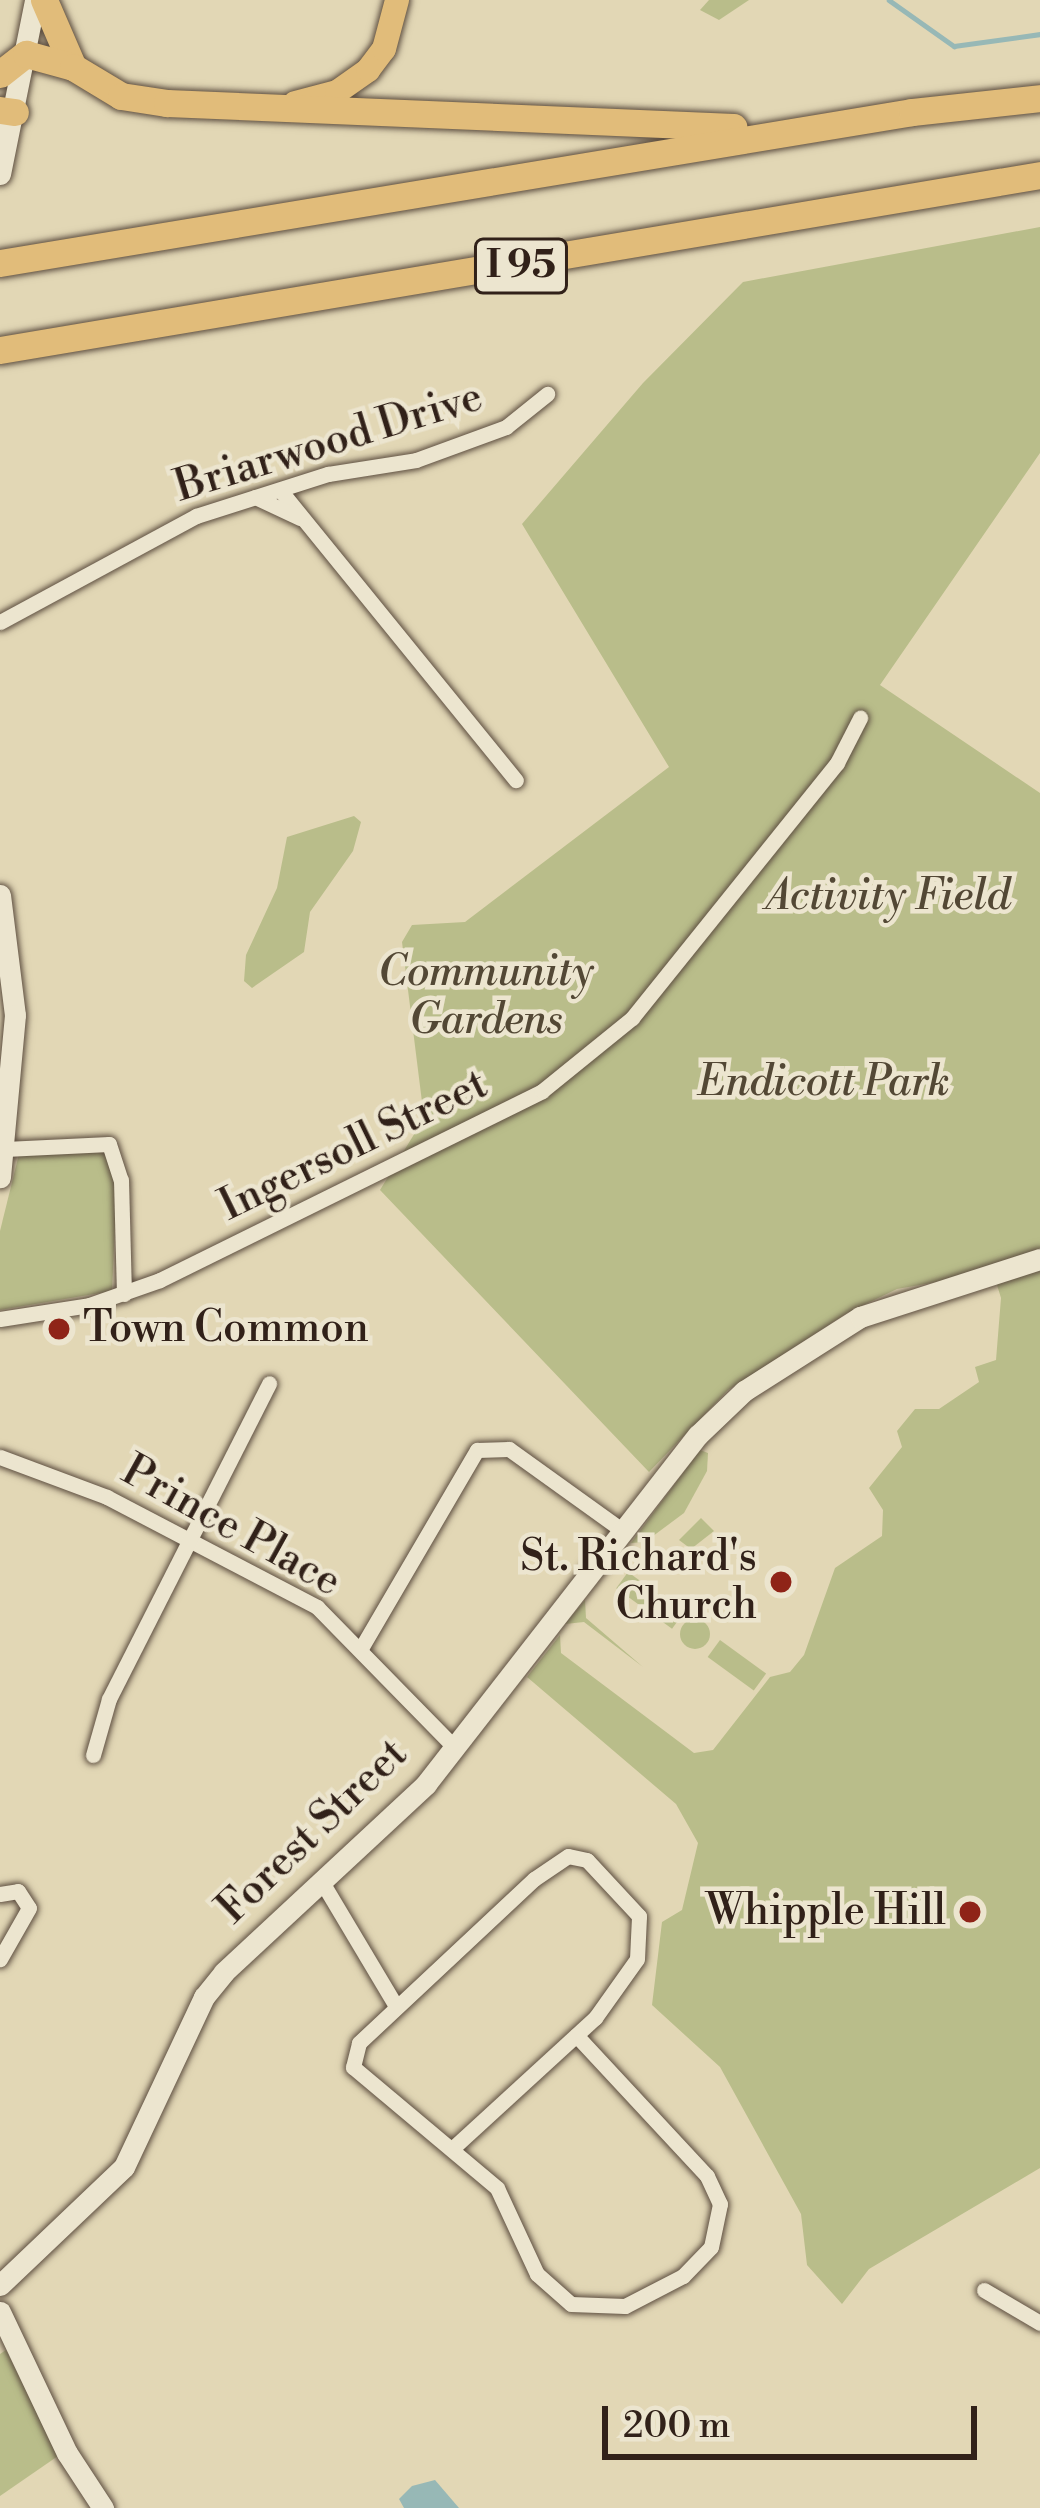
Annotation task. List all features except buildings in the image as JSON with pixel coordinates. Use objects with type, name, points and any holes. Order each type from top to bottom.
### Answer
[{"type":"highway","points":[[39,0],[73,67]]},
{"type":"highway","points":[[0,74],[26,54],[73,67],[139,100],[633,128],[843,123]]},
{"type":"highway","name":"I 95","points":[[0,263],[843,123],[1040,98]]},
{"type":"highway","name":"I 95","points":[[0,350],[1040,176]]},
{"type":"main road","points":[[274,107],[337,92],[368,70],[385,50],[397,0]]},
{"type":"street","points":[[0,174],[7,111],[39,0]]},
{"type":"street","name":"Briarwood Drive","points":[[0,622],[196,516],[280,490],[416,460],[506,427],[548,394]]},
{"type":"street","points":[[280,490],[516,780]]},
{"type":"street","points":[[255,497],[300,518]]},
{"type":"street","name":"Ingersoll Street","points":[[0,1319],[124,1294],[518,1106],[632,1018],[837,763],[860,718]]},
{"type":"street","points":[[0,895],[15,1015],[0,1177]]},
{"type":"street","points":[[5,1149],[109,1144],[121,1180],[124,1294]]},
{"type":"street","name":"Forest Street","points":[[0,2285],[124,2167],[205,1997],[247,1947],[394,1819],[619,1528],[740,1395],[819,1340],[899,1299],[1040,1259]]},
{"type":"street","points":[[93,1755],[109,1699],[268,1383]]},
{"type":"street","points":[[360,1650],[477,1450],[509,1449],[619,1528]]},
{"type":"street","name":"Prince Place","points":[[0,1457],[107,1497],[317,1607],[454,1747]]},
{"type":"street","points":[[454,2148],[576,2035],[622,1985],[642,1930],[632,1906],[577,1856],[534,1879],[359,2043],[352,2062],[368,2085],[454,2148],[497,2188],[537,2274],[571,2304],[625,2306],[692,2267],[717,2228],[720,2204],[706,2176],[576,2035]]},
{"type":"street","points":[[322,1882],[396,2006]]},
{"type":"street","points":[[0,1894],[18,1891],[29,1908],[4,1932],[0,1959]]},
{"type":"street","points":[[0,2262],[24,2258]]},
{"type":"street","points":[[984,2290],[1040,2323]]},
{"type":"street","points":[[0,2312],[67,2453],[103,2508]]},
{"type":"green space","points":[[709,0],[749,0],[719,20],[700,10]]},
{"type":"green space","name":"Endicott Park","points":[[1040,227],[1040,453],[880,685],[1040,793],[1040,2168],[869,2269],[842,2304],[807,2265],[801,2214],[720,2067],[652,2005],[662,1922],[682,1910],[698,1843],[676,1804],[527,1677],[560,1635],[561,1653],[694,1753],[713,1750],[770,1677],[790,1672],[804,1655],[835,1568],[882,1536],[883,1510],[869,1488],[902,1447],[897,1431],[915,1409],[939,1409],[979,1382],[975,1367],[996,1360],[1001,1298],[993,1272],[897,1289],[847,1313],[728,1390],[649,1472],[380,1190],[424,1118],[402,942],[412,925],[465,922],[669,767],[522,524],[643,383],[743,282]]},
{"type":"green space","points":[[354,816],[361,822],[353,851],[310,912],[304,952],[252,988],[244,981],[246,955],[277,888],[287,837]]},
{"type":"green space","points":[[87,1145],[107,1152],[117,1181],[112,1291],[0,1310],[0,1231],[19,1154]]},
{"type":"green space","points":[[700,1450],[708,1453],[707,1471],[684,1513],[645,1542],[631,1543]]},
{"type":"green space","points":[[701,1518],[714,1531],[691,1549],[679,1540]]},
{"type":"green space","points":[[628,1572],[684,1613],[672,1629],[616,1588]]},
{"type":"green space","points":[[585,1600],[586,1618],[643,1667],[584,1622],[565,1624]]},
{"type":"green space","points":[[695,1619],[710,1634],[695,1649],[680,1634]]},
{"type":"green space","points":[[720,1640],[766,1674],[754,1690],[708,1657]]},
{"type":"green space","points":[[6,2350],[58,2456],[0,2496],[0,2354]]},
{"type":"water","points":[[435,2480],[459,2508],[404,2508],[399,2499],[412,2486]]},
{"type":"waterway","points":[[889,0],[954,46],[1040,34]]},
{"type":"place","name":"Town Common","points":[[59,1329]]},
{"type":"place","name":"St. Richard's Church","points":[[781,1582]]},
{"type":"place","name":"Whipple Hill","points":[[970,1912]]},
{"type":"park label","name":"Activity Field","points":[[888,897]]},
{"type":"park label","name":"Community Gardens","points":[[486,997]]}]
